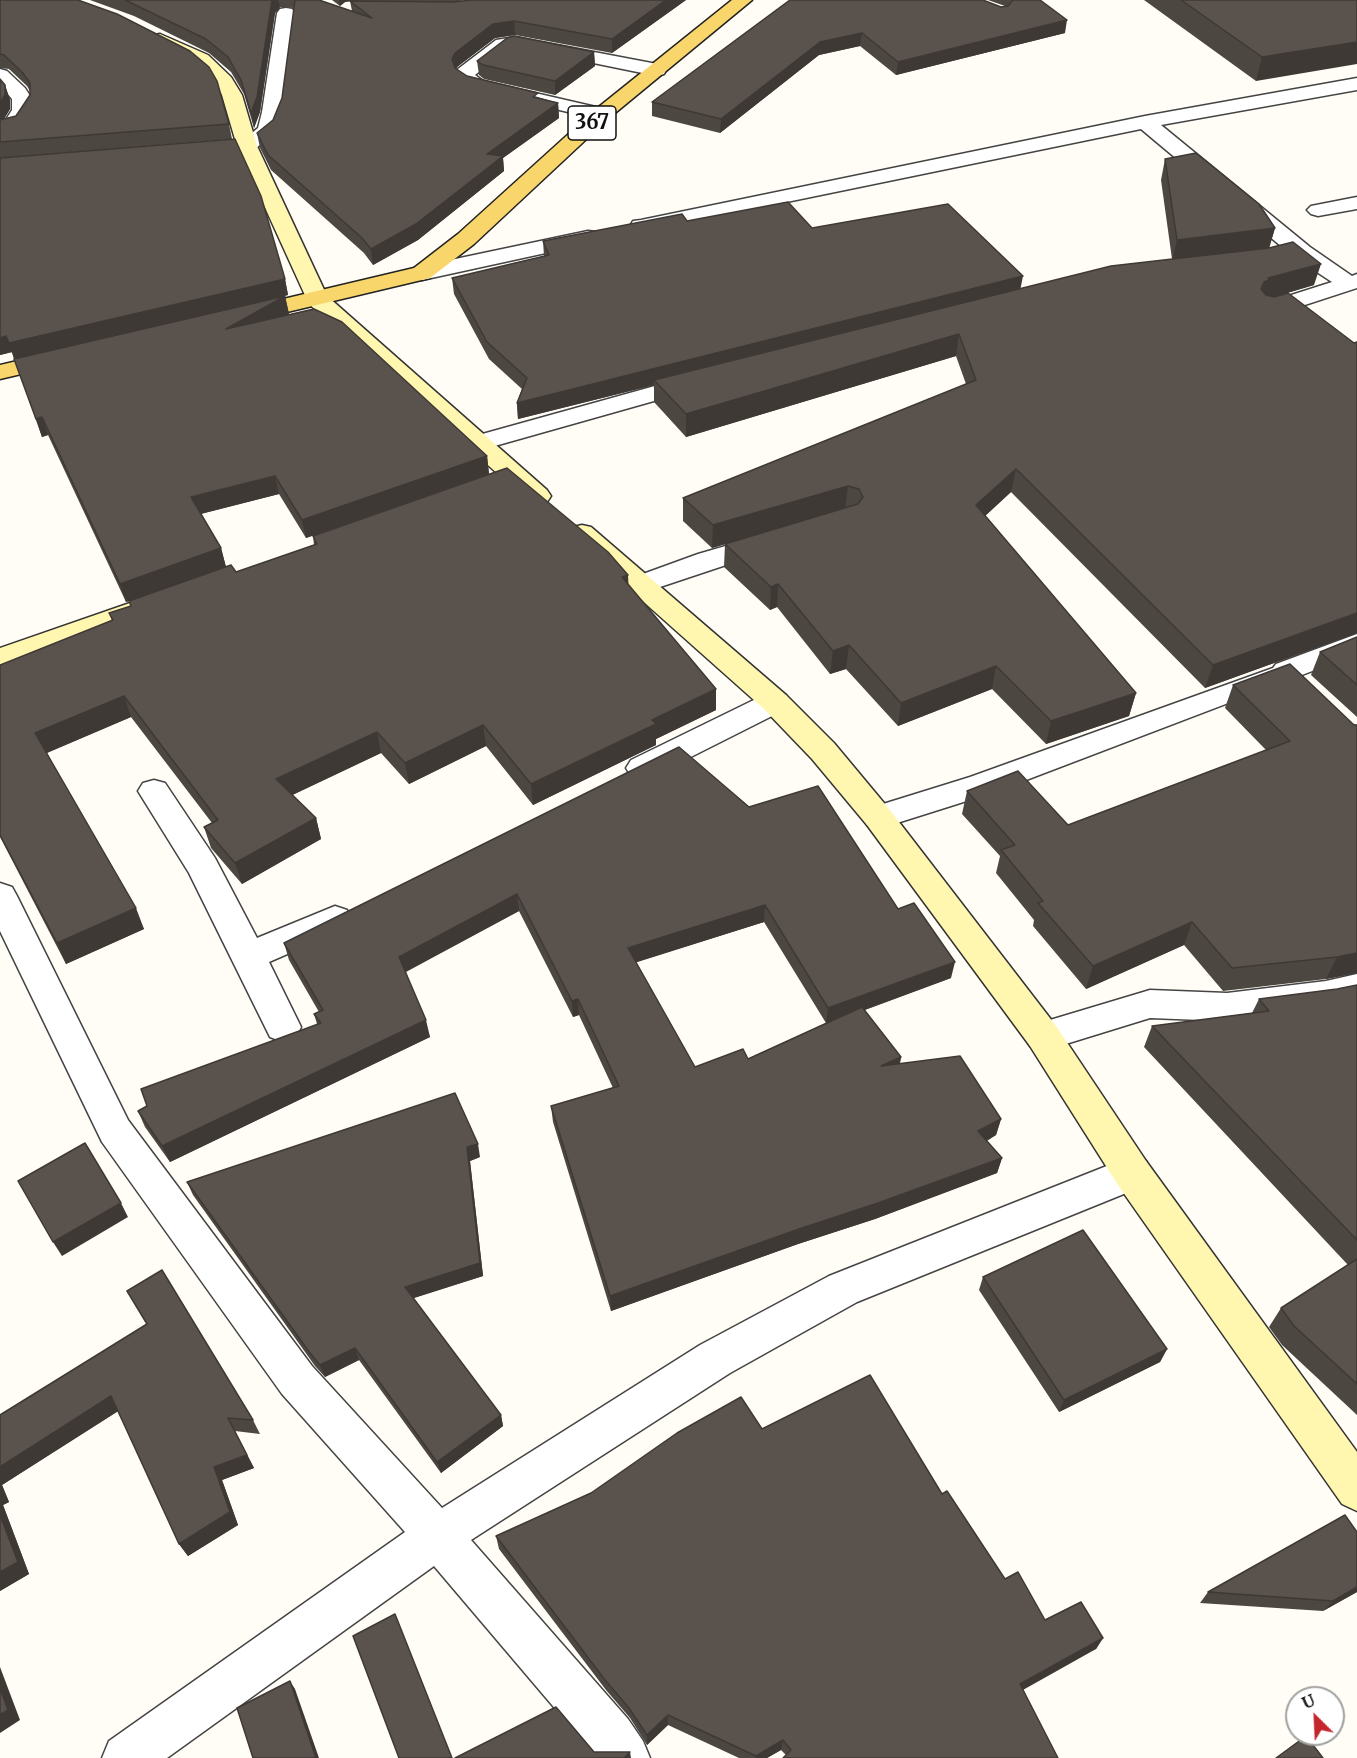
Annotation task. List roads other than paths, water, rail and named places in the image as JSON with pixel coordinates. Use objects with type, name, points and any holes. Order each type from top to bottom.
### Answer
[{"type":"main road","name":"367","points":[[326,297],[413,276],[466,239],[602,114],[743,0]]},
{"type":"main road","points":[[148,33],[201,60],[222,77],[232,95],[247,146],[326,297],[477,443],[502,480],[642,584],[775,702],[823,751],[878,817],[1055,1032],[1132,1173],[1357,1489]]},
{"type":"main road","points":[[221,320],[326,297]]},
{"type":"main road","points":[[0,372],[82,353]]},
{"type":"main road","points":[[0,659],[182,594]]},
{"type":"street","points":[[199,150],[247,146],[267,130],[272,112],[286,13]]},
{"type":"street","points":[[602,114],[477,85],[466,78],[465,73],[469,67],[502,45],[515,42],[657,70]]},
{"type":"street","points":[[0,75],[22,99],[20,116],[6,127],[9,147]]},
{"type":"street","points":[[413,276],[612,232],[1145,122],[1357,84]]},
{"type":"street","points":[[1145,122],[1302,252],[1353,282]]},
{"type":"street","points":[[1318,210],[1357,203]]},
{"type":"street","points":[[1272,258],[1302,252]]},
{"type":"street","points":[[1268,310],[1353,282]]},
{"type":"street","points":[[477,443],[715,377]]},
{"type":"street","points":[[642,584],[708,560],[793,535]]},
{"type":"street","points":[[878,817],[981,785],[1357,643]]},
{"type":"street","points":[[1286,671],[1310,693]]},
{"type":"street","points":[[616,781],[775,702]]},
{"type":"street","points":[[154,791],[203,867],[284,1026]]},
{"type":"street","points":[[0,896],[115,1131],[297,1380],[438,1536],[611,1736],[626,1758]]},
{"type":"street","points":[[249,956],[308,932],[361,906]]},
{"type":"street","points":[[1055,1032],[1150,1004],[1227,1007],[1326,995],[1357,988]]},
{"type":"street","points":[[126,1758],[438,1536],[716,1359],[843,1289],[1132,1173]]}]
